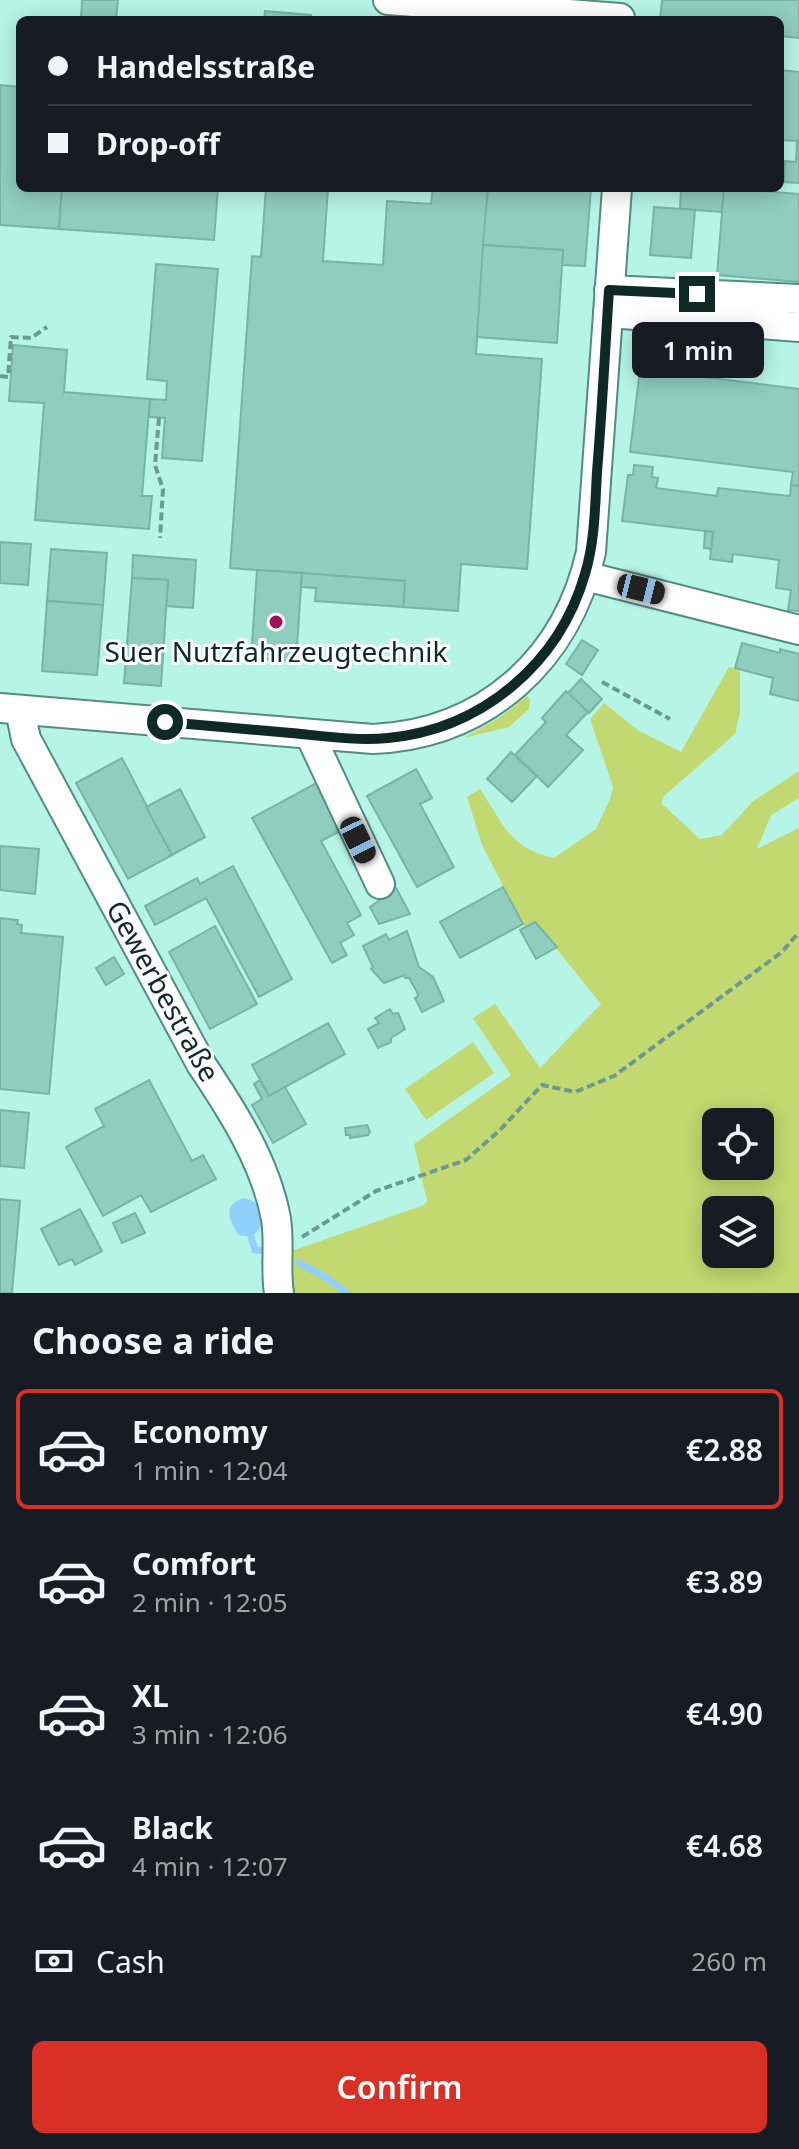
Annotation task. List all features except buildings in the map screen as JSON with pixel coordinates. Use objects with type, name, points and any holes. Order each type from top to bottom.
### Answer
[{"type":"street","points":[[388,0],[619,13]]},
{"type":"street","points":[[10,709],[361,738],[400,736],[441,727],[478,710],[511,688],[548,650],[572,610],[585,576],[592,542],[617,192]]},
{"type":"street","points":[[608,302],[799,299]]},
{"type":"street","points":[[608,302],[799,327]]},
{"type":"street","points":[[585,576],[799,630]]},
{"type":"street","name":"Gewerbestraße","points":[[10,709],[201,1064],[228,1104],[248,1143],[272,1201],[279,1250],[278,1286]]},
{"type":"street","points":[[310,735],[380,884]]},
{"type":"path","points":[[0,376],[9,377],[11,337],[31,338],[47,327]]},
{"type":"path","points":[[159,418],[155,465],[163,489],[160,538]]},
{"type":"path","points":[[602,682],[670,719]]},
{"type":"path","points":[[279,1250],[376,1191],[466,1160],[500,1130],[542,1085],[575,1092],[614,1076],[782,952],[799,932]]},
{"type":"green space","points":[[729,667],[740,671],[740,712],[735,734],[663,797],[662,804],[700,839],[722,835],[753,801],[799,771],[799,798],[771,815],[757,849],[799,828],[799,1293],[288,1293],[286,1253],[424,1205],[427,1201],[414,1144],[511,1075],[473,1018],[495,1004],[540,1068],[601,1004],[535,922],[526,927],[523,924],[482,845],[467,797],[480,789],[517,841],[539,854],[554,858],[596,829],[610,799],[613,787],[590,719],[604,703],[639,731],[681,752]]},
{"type":"green space","points":[[527,696],[530,699],[529,709],[509,727],[464,738],[502,716]]},
{"type":"green space","points":[[473,1042],[494,1073],[426,1120],[405,1089]]},
{"type":"water","points":[[243,1198],[256,1204],[262,1214],[260,1226],[251,1237],[239,1235],[230,1219],[232,1205]]},
{"type":"waterway","points":[[251,1237],[255,1250],[268,1251]]},
{"type":"waterway","points":[[299,1263],[346,1293]]},
{"type":"place","name":"Suer Nutzfahrzeugtechnik","points":[[276,622]]},
{"type":"route","points":[[165,722],[337,737],[386,738],[416,734],[456,721],[511,688],[548,650],[572,610],[588,564],[594,523],[609,290],[697,294]]}]
